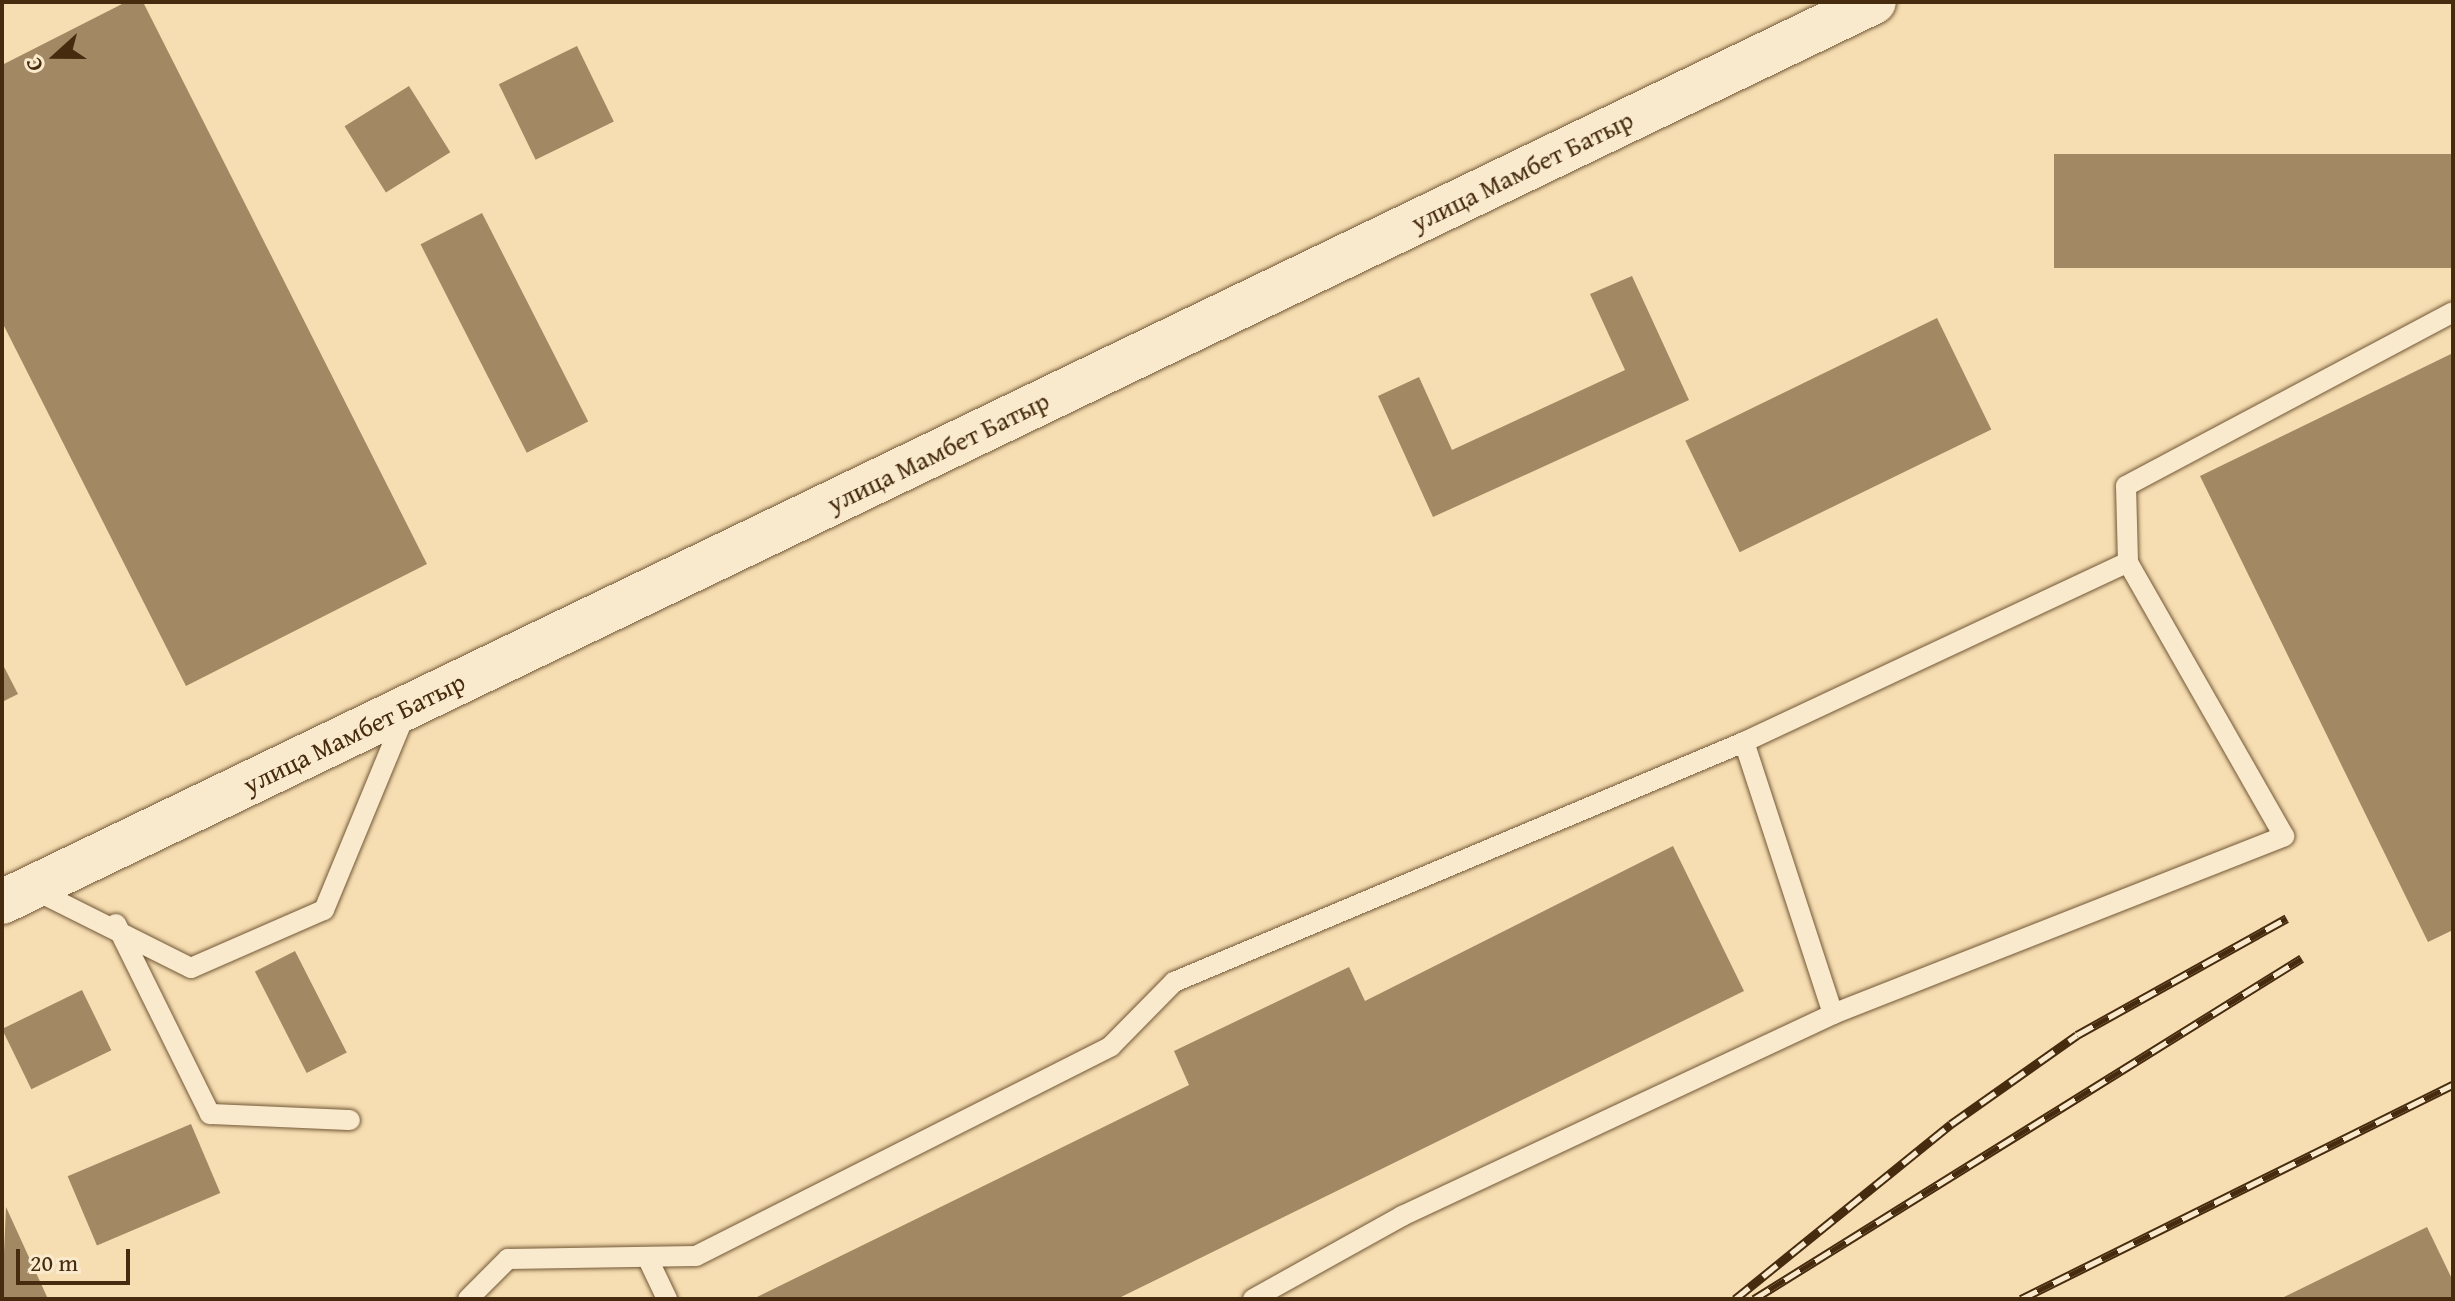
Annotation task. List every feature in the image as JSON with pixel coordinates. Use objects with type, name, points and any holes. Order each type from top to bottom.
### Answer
[{"type":"main road","name":"улица Мамбет Батыр","points":[[17,895],[1874,2]]},
{"type":"lane","points":[[1253,1299],[1402,1216],[1833,1014],[2284,836],[2128,562],[2126,486],[2453,312]]},
{"type":"lane","points":[[468,1299],[508,1259],[696,1256],[1111,1046],[1174,982],[1744,742],[2128,562]]},
{"type":"lane","points":[[17,895],[116,924],[191,968],[324,910],[409,707]]},
{"type":"lane","points":[[1744,742],[1833,1014]]},
{"type":"lane","points":[[116,924],[210,1114],[350,1120]]},
{"type":"lane","points":[[647,1257],[667,1299]]},
{"type":"building","points":[[126,2],[143,2],[427,564],[186,686],[2,322],[2,65]]},
{"type":"building","points":[[577,46],[614,121],[536,160],[499,84]]},
{"type":"building","points":[[409,86],[450,152],[386,192],[345,126]]},
{"type":"building","points":[[2054,154],[2453,154],[2453,268],[2054,268]]},
{"type":"building","points":[[482,213],[588,421],[527,453],[421,244]]},
{"type":"building","points":[[1632,276],[1689,400],[1433,517],[1378,396],[1419,377],[1452,450],[1625,370],[1590,294]]},
{"type":"building","points":[[1937,318],[1991,429],[1740,552],[1685,441]]},
{"type":"building","points":[[2453,353],[2453,930],[2428,942],[2200,476]]},
{"type":"building","points":[[2,663],[18,694],[2,702]]},
{"type":"building","points":[[1673,846],[1744,991],[1117,1299],[753,1299],[1189,1085],[1174,1051],[1349,967],[1365,1001]]},
{"type":"building","points":[[295,951],[347,1053],[307,1073],[255,971]]},
{"type":"building","points":[[82,990],[111,1050],[31,1089],[2,1029]]},
{"type":"building","points":[[191,1124],[220,1193],[97,1245],[68,1176]]},
{"type":"building","points":[[6,1207],[48,1299],[2,1299]]},
{"type":"building","points":[[2427,1227],[2453,1281],[2453,1299],[2280,1299]]},
{"type":"railway","points":[[1735,1299],[1951,1124],[2077,1035],[2287,918]]},
{"type":"railway","points":[[1754,1299],[2302,958]]},
{"type":"railway","points":[[2021,1299],[2453,1085]]}]
